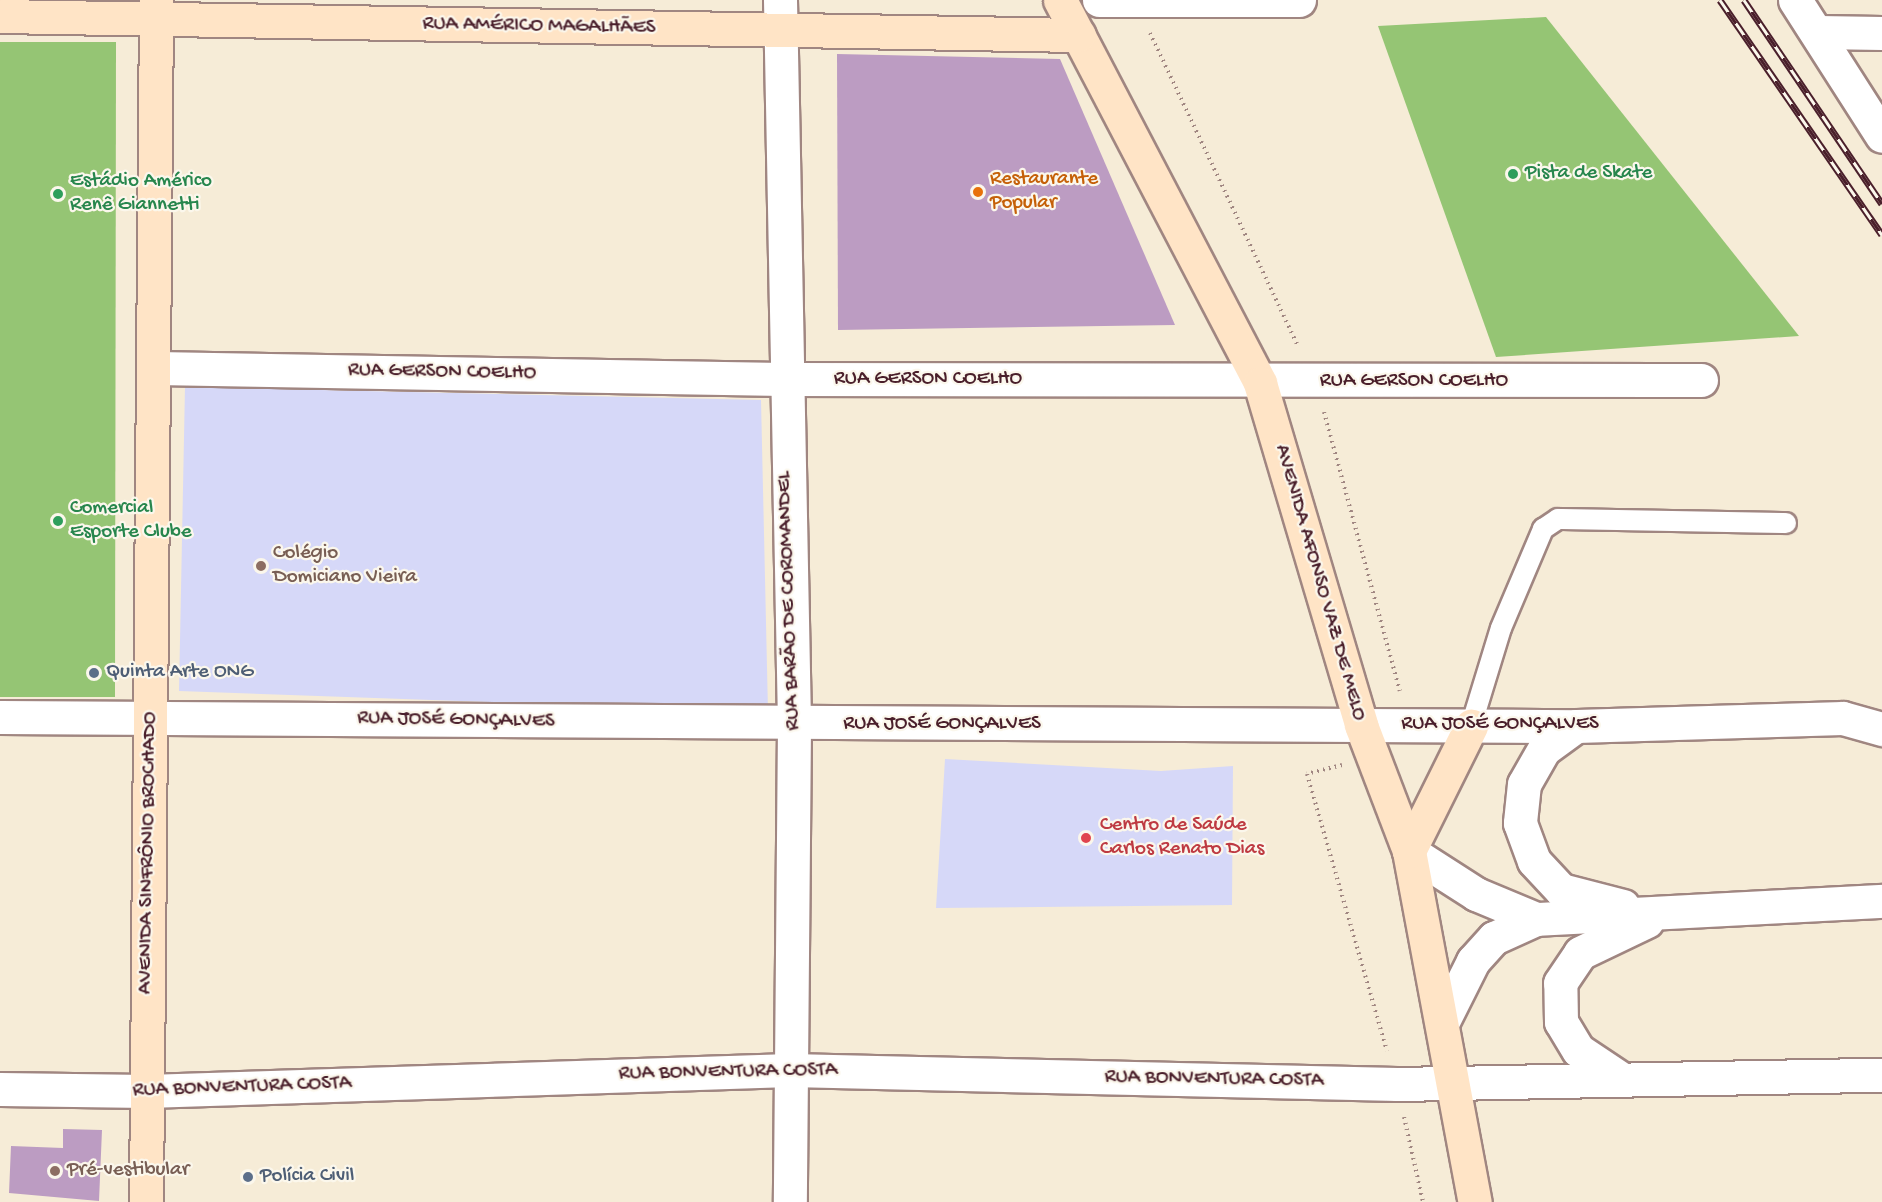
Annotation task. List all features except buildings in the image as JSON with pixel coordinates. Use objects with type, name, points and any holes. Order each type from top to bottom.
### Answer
[{"type":"main road","name":"AVENIDA AFONSO VAZ DE MELO","points":[[1060,0],[1260,383],[1361,725],[1409,851],[1456,1082],[1475,1202]]},
{"type":"main road","name":"RUA AMÉRICO MAGALHÃES","points":[[0,16],[156,10],[779,16],[1078,35]]},
{"type":"main road","name":"AVENIDA SINFRÔNIO BROCHADO","points":[[146,1202],[156,368],[156,10]]},
{"type":"main road","points":[[1409,851],[1471,726]]},
{"type":"street","points":[[1099,0],[1299,0]]},
{"type":"street","points":[[1795,0],[1818,32],[1882,136]]},
{"type":"street","name":"RUA BARÃO DE COROMANDEL","points":[[779,16],[783,380],[794,725],[790,1202]]},
{"type":"street","points":[[1818,32],[1882,33]]},
{"type":"street","name":"RUA GERSON COELHO","points":[[156,368],[783,380],[1260,383],[1701,380]]},
{"type":"street","name":"RUA JOSÉ GONÇALVES","points":[[0,717],[794,725],[1471,726],[1576,726],[1843,718],[1882,729]]},
{"type":"street","points":[[1576,726],[1544,749],[1524,784],[1520,824],[1534,861],[1561,890],[1658,915]]},
{"type":"street","points":[[1409,851],[1476,894],[1536,919]]},
{"type":"street","points":[[1443,1021],[1473,961],[1494,938],[1536,919],[1658,915],[1871,902]]},
{"type":"street","points":[[1620,1078],[1578,1050],[1561,1022],[1560,983],[1580,953],[1658,915]]},
{"type":"street","name":"RUA BONVENTURA COSTA","points":[[0,1089],[147,1091],[790,1070],[1456,1082]]},
{"type":"street","points":[[1456,1082],[1882,1075]]},
{"type":"lane","points":[[1471,726],[1501,628],[1543,528],[1558,519],[1786,523]]},
{"type":"lane","points":[[1843,718],[1882,720]]},
{"type":"shaded area","points":[[185,387],[761,400],[768,712],[179,691]]},
{"type":"shaded area","name":"Centro de Saúde Carlos Renato Dias","points":[[945,759],[1161,771],[1233,766],[1232,905],[936,908]]},
{"type":"green space","points":[[1546,17],[1799,336],[1496,357],[1378,26]]},
{"type":"green space","name":"Comercial Esporte Clube","points":[[0,42],[116,42],[115,697],[0,697]]},
{"type":"railway","points":[[1720,0],[1882,235]]},
{"type":"railway","points":[[1744,0],[1882,204]]},
{"type":"place","name":"Pista de Skate","points":[[1513,174]]},
{"type":"place","name":"Restaurante Popular","points":[[978,192]]},
{"type":"place","name":"Estádio Américo Renê Giannetti","points":[[58,194]]},
{"type":"place","name":"Comercial Esporte Clube","points":[[58,521]]},
{"type":"place","name":"Colégio Domiciano Vieira","points":[[261,566]]},
{"type":"place","name":"Quinta Arte ONG","points":[[94,673]]},
{"type":"place","name":"Centro de Saúde Carlos Renato Dias","points":[[1086,838]]},
{"type":"place","name":"Pré-vestibular","points":[[55,1171]]},
{"type":"place","name":"Polícia Civil","points":[[248,1177]]}]
